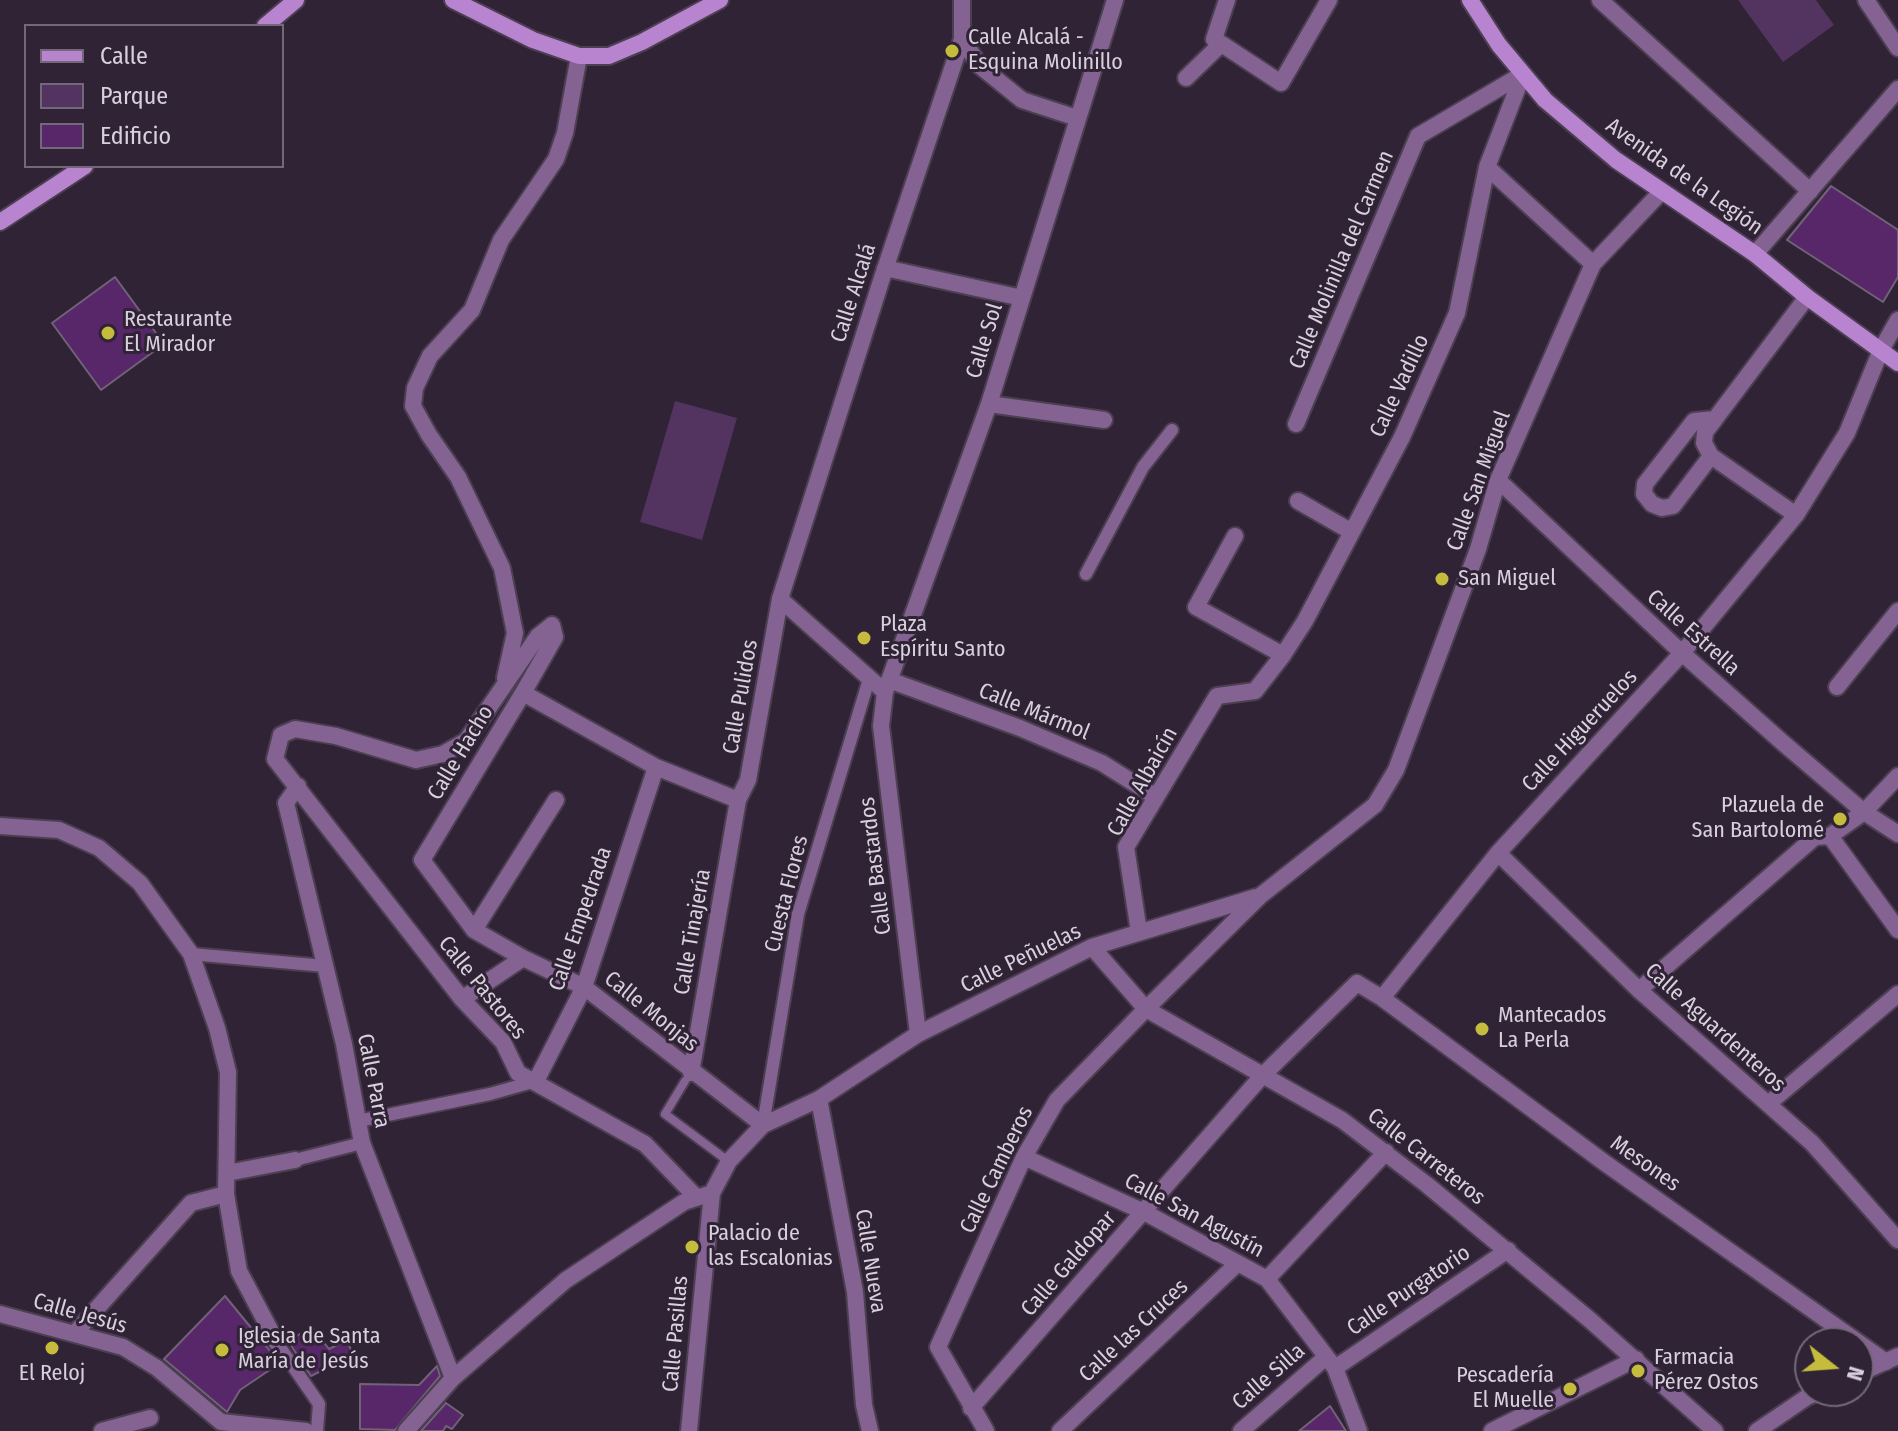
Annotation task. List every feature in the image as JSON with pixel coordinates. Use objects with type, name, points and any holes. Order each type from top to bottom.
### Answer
[{"type":"main road","points":[[267,24],[296,0]]},
{"type":"main road","points":[[453,0],[533,40],[579,56],[609,56],[720,0]]},
{"type":"main road","name":"Avenida de la Legión","points":[[1470,0],[1499,45],[1545,100],[1616,160],[1755,254],[1807,297],[1898,363]]},
{"type":"main road","points":[[0,222],[82,168]]},
{"type":"street","name":"Calle Alcalá","points":[[780,599],[885,268],[962,39],[962,0]]},
{"type":"street","name":"Calle Sol","points":[[887,686],[989,404],[1115,0]]},
{"type":"street","points":[[1227,0],[1214,39],[1281,83],[1329,0]]},
{"type":"street","points":[[1600,0],[1810,191]]},
{"type":"street","points":[[1866,0],[1898,48]]},
{"type":"street","points":[[962,39],[980,66],[1022,100],[1077,118]]},
{"type":"street","points":[[1186,78],[1221,44]]},
{"type":"street","points":[[503,688],[515,633],[502,568],[458,477],[413,406],[415,388],[430,356],[472,310],[501,240],[556,159],[565,133],[579,56]]},
{"type":"street","name":"Calle Vadillo","points":[[1255,691],[1305,621],[1402,437],[1457,313],[1487,167],[1523,74]]},
{"type":"street","name":"Calle Molinilla del Carmen","points":[[1296,424],[1418,136],[1523,74]]},
{"type":"street","points":[[1755,254],[1898,89]]},
{"type":"street","points":[[1487,167],[1593,264]]},
{"type":"street","name":"Calle San Miguel","points":[[1260,896],[1375,805],[1396,770],[1478,549],[1498,480],[1593,264],[1662,191]]},
{"type":"street","points":[[885,268],[1022,298]]},
{"type":"street","points":[[1796,515],[1711,456],[1704,443],[1705,432],[1807,297]]},
{"type":"street","name":"Calle Higueruelos","points":[[1382,998],[1498,853],[1682,653],[1796,515],[1847,433],[1881,350],[1898,320]]},
{"type":"street","points":[[989,404],[1104,420]]},
{"type":"street","points":[[1711,456],[1673,506],[1662,508],[1652,504],[1644,494],[1645,484],[1694,421],[1715,419]]},
{"type":"street","points":[[1086,574],[1143,467],[1172,430]]},
{"type":"street","name":"Calle Estrella","points":[[1498,480],[1682,653],[1864,812],[1898,834]]},
{"type":"street","points":[[1298,501],[1352,532]]},
{"type":"street","points":[[1235,536],[1196,607],[1283,655]]},
{"type":"street","points":[[780,599],[870,676],[887,686]]},
{"type":"street","name":"Calle Pulidos","points":[[738,800],[748,780],[780,599]]},
{"type":"street","points":[[1837,687],[1898,611]]},
{"type":"street","points":[[503,688],[538,636],[552,625],[555,637],[523,693]]},
{"type":"street","name":"Cuesta Flores","points":[[763,1125],[798,914],[870,676]]},
{"type":"street","name":"Calle Mármol","points":[[887,686],[1020,728],[1102,763],[1156,797]]},
{"type":"street","name":"Calle Bastardos","points":[[887,686],[881,726],[918,1034]]},
{"type":"street","name":"Calle Pastores","points":[[503,688],[466,741],[443,754],[416,760],[336,736],[295,729],[281,735],[275,759],[462,999],[503,1042],[518,1073],[645,1144],[704,1195]]},
{"type":"street","name":"Calle Albaicín","points":[[1139,932],[1126,847],[1217,696],[1255,691]]},
{"type":"street","name":"Calle Hacho","points":[[584,987],[474,930],[422,860],[523,693],[656,767],[738,800]]},
{"type":"street","name":"Calle Empedrada","points":[[536,1081],[584,987],[656,767]]},
{"type":"street","points":[[1639,990],[1815,837],[1830,836],[1864,812],[1898,776]]},
{"type":"street","name":"Calle Parra","points":[[298,786],[286,803],[344,1044],[362,1143],[453,1378]]},
{"type":"street","points":[[474,930],[556,800]]},
{"type":"street","name":"Calle Tinajería","points":[[688,1077],[738,800]]},
{"type":"street","points":[[0,826],[59,830],[99,848],[140,883],[191,954],[217,1028],[228,1072],[226,1194],[239,1271],[277,1343],[319,1404],[317,1431]]},
{"type":"street","points":[[1830,836],[1898,930]]},
{"type":"street","name":"Calle Aguardenteros","points":[[1498,853],[1639,990],[1812,1143],[1898,1240]]},
{"type":"street","name":"Calle Peñuelas","points":[[763,1125],[819,1099],[918,1034],[1092,947],[1260,896]]},
{"type":"street","name":"Calle Camberos","points":[[986,1431],[938,1347],[1024,1157],[1057,1100],[1260,896]]},
{"type":"street","name":"Calle Carreteros","points":[[1092,947],[1146,1009],[1342,1120],[1386,1152],[1508,1250],[1715,1431]]},
{"type":"street","points":[[191,954],[325,966]]},
{"type":"street","points":[[462,999],[523,958]]},
{"type":"street","points":[[1262,1076],[1357,983],[1382,998]]},
{"type":"street","name":"Calle Monjas","points":[[584,987],[688,1077],[763,1125]]},
{"type":"street","points":[[1768,1104],[1898,994]]},
{"type":"street","name":"Mesones","points":[[1382,998],[1605,1163],[1892,1359]]},
{"type":"street","name":"Calle Galdopar","points":[[971,1408],[1262,1076]]},
{"type":"street","points":[[358,1121],[490,1094],[536,1081]]},
{"type":"street","name":"Calle Nueva","points":[[819,1099],[855,1292],[864,1405],[870,1431]]},
{"type":"street","points":[[406,1431],[453,1378],[566,1280],[684,1202],[704,1195],[729,1161],[763,1125]]},
{"type":"street","points":[[227,1173],[362,1143]]},
{"type":"street","points":[[1267,1279],[1386,1152]]},
{"type":"street","name":"Calle San Agustín","points":[[1024,1157],[1144,1212],[1267,1279],[1330,1363],[1359,1431]]},
{"type":"street","points":[[75,1333],[191,1203],[226,1194]]},
{"type":"street","name":"Calle Pasillas","points":[[689,1431],[704,1195]]},
{"type":"street","name":"Calle Purgatorio","points":[[1330,1363],[1508,1250]]},
{"type":"street","name":"Calle las Cruces","points":[[1060,1431],[1238,1263]]},
{"type":"street","name":"Calle Jesús","points":[[0,1314],[123,1347],[157,1368],[221,1422],[306,1431]]},
{"type":"street","points":[[1492,1431],[1636,1359]]},
{"type":"street","name":"Calle Silla","points":[[1241,1431],[1330,1363]]},
{"type":"street","points":[[1757,1431],[1794,1406]]},
{"type":"street","points":[[102,1431],[150,1418]]},
{"type":"lane","points":[[688,1077],[665,1114],[729,1161]]},
{"type":"green space","points":[[1738,0],[1816,0],[1834,25],[1783,62]]},
{"type":"green space","points":[[675,401],[737,418],[702,540],[640,522]]},
{"type":"building","points":[[1831,186],[1898,230],[1898,277],[1883,302],[1787,240]]},
{"type":"building","name":"Restaurante El Mirador","points":[[115,277],[164,344],[101,390],[52,323]]},
{"type":"building","name":"Iglesia de Santa María de Jesús","points":[[225,1296],[280,1363],[240,1390],[227,1412],[164,1359]]},
{"type":"building","points":[[312,1327],[329,1349],[347,1340],[353,1355],[311,1376],[288,1341]]},
{"type":"building","points":[[437,1366],[440,1376],[395,1430],[360,1429],[360,1384],[419,1385]]},
{"type":"building","points":[[446,1403],[463,1415],[452,1429],[446,1426],[443,1431],[421,1431]]},
{"type":"building","points":[[1330,1406],[1346,1431],[1299,1431]]},
{"type":"place","name":"Calle Alcalá - Esquina Molinillo","points":[[952,51]]},
{"type":"place","name":"Restaurante El Mirador","points":[[108,333]]},
{"type":"place","name":"San Miguel","points":[[1442,579]]},
{"type":"place","name":"Plaza Espíritu Santo","points":[[864,638]]},
{"type":"place","name":"Plazuela de San Bartolomé","points":[[1840,819]]},
{"type":"place","name":"Mantecados La Perla","points":[[1482,1029]]},
{"type":"place","name":"Palacio de las Escalonias","points":[[692,1247]]},
{"type":"place","name":"El Reloj","points":[[52,1348]]},
{"type":"place","name":"Iglesia de Santa María de Jesús","points":[[222,1350]]},
{"type":"place","name":"Farmacia Pérez Ostos","points":[[1638,1371]]},
{"type":"place","name":"Pescadería El Muelle","points":[[1570,1389]]}]
